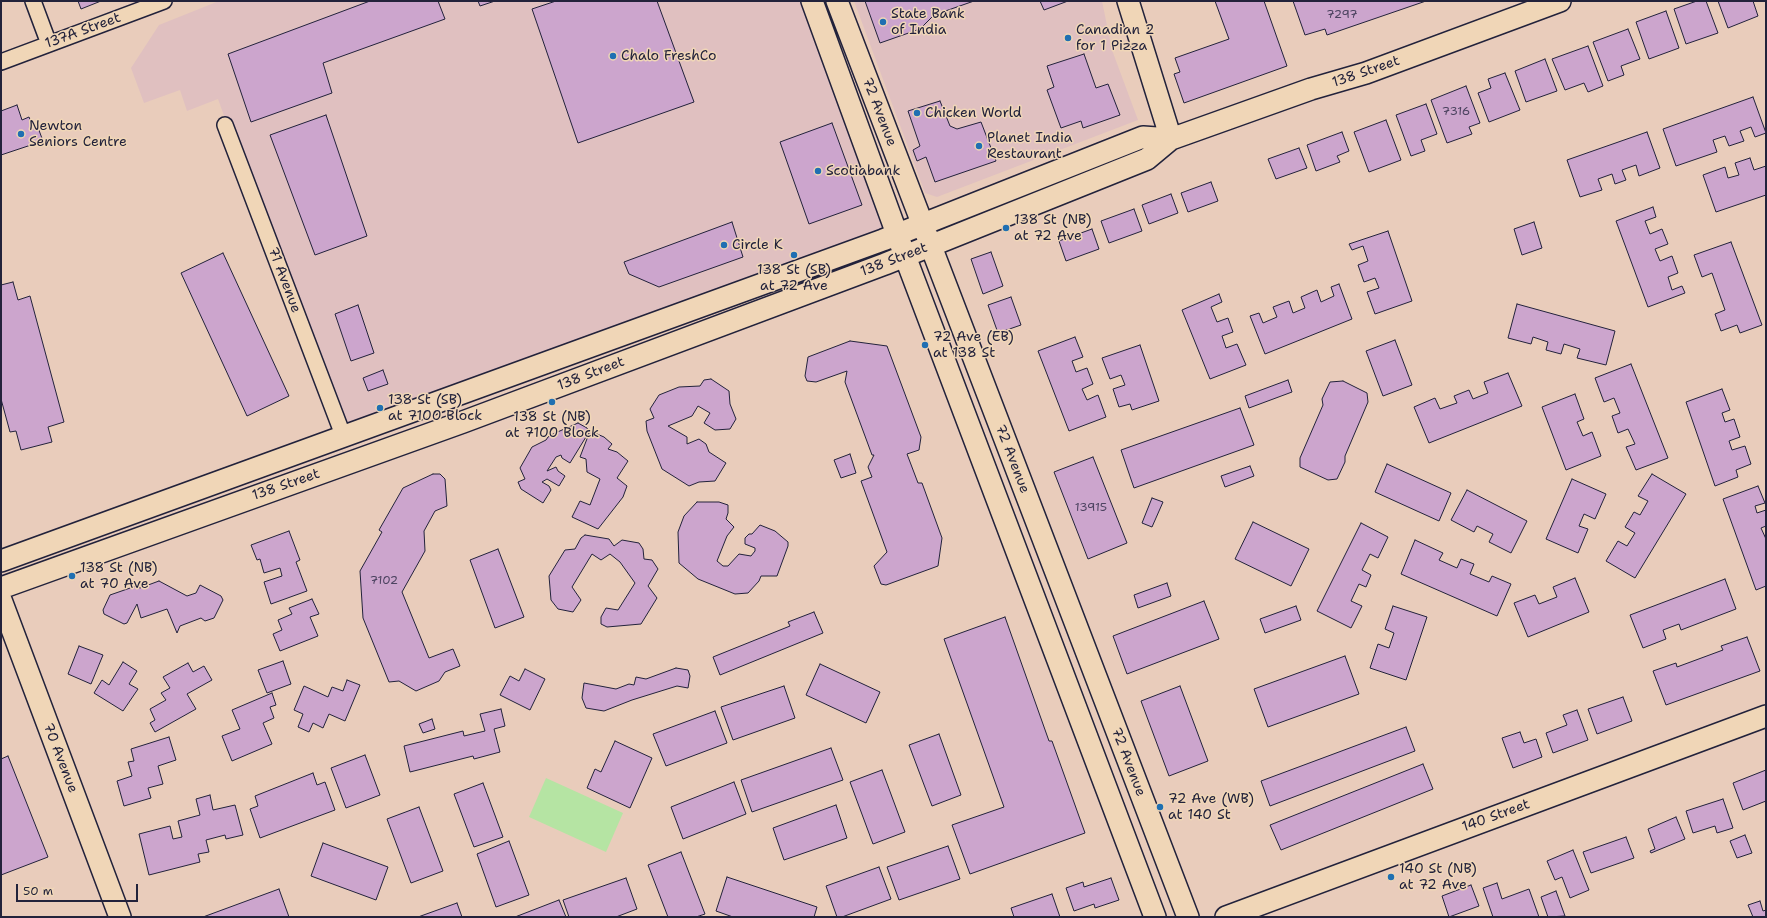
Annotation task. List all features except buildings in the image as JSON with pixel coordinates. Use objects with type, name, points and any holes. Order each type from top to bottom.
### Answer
[{"type":"main road","name":"72 Avenue","points":[[812,1],[905,256],[1155,917]]},
{"type":"main road","name":"72 Avenue","points":[[837,1],[1188,917]]},
{"type":"main road","points":[[1128,1],[1171,139]]},
{"type":"main road","name":"138 Street","points":[[1,588],[463,422],[905,256],[1147,159],[1171,139],[1311,90],[1366,73],[1560,1]]},
{"type":"main road","name":"138 Street","points":[[1,560],[343,435],[454,398],[898,235],[1143,137],[1171,139]]},
{"type":"main road","name":"70 Avenue","points":[[1,600],[120,917]]},
{"type":"main road","name":"140 Street","points":[[1226,917],[1766,716]]},
{"type":"street","points":[[33,1],[49,44]]},
{"type":"street","name":"137A Street","points":[[1,62],[164,1]]},
{"type":"street","name":"71 Avenue","points":[[225,125],[343,435]]},
{"type":"shaded area","points":[[219,1],[536,1],[537,3],[541,1],[804,1],[892,228],[341,439],[218,99],[187,111],[180,90],[144,103],[131,68],[159,25]]},
{"type":"shaded area","points":[[854,1],[1102,1],[1112,50],[1138,120],[937,197],[925,193]]},
{"type":"green space","points":[[546,778],[623,813],[606,852],[529,817]]},
{"type":"place","name":"State Bank of India","points":[[883,22]]},
{"type":"place","name":"Canadian 2 for 1 Pizza","points":[[1068,38]]},
{"type":"place","name":"Chalo FreshCo","points":[[613,56]]},
{"type":"place","name":"Chicken World","points":[[917,113]]},
{"type":"place","name":"Newton Seniors Centre","points":[[21,134]]},
{"type":"place","name":"Planet India Restaurant","points":[[979,146]]},
{"type":"place","name":"Scotiabank","points":[[818,171]]},
{"type":"place","name":"138 St (NB) at 72 Ave","points":[[1006,228]]},
{"type":"place","name":"Circle K","points":[[724,245]]},
{"type":"place","name":"138 St (SB) at 72 Ave","points":[[794,255]]},
{"type":"place","name":"72 Ave (EB) at 138 St","points":[[925,345]]},
{"type":"place","name":"138 St (NB) at 7100 Block","points":[[552,402]]},
{"type":"place","name":"138 St (SB) at 7100 Block","points":[[380,408]]},
{"type":"place","name":"138 St (NB) at 70 Ave","points":[[72,576]]},
{"type":"place","name":"72 Ave (WB) at 140 St","points":[[1160,807]]},
{"type":"place","name":"140 St (NB) at 72 Ave","points":[[1391,877]]}]
